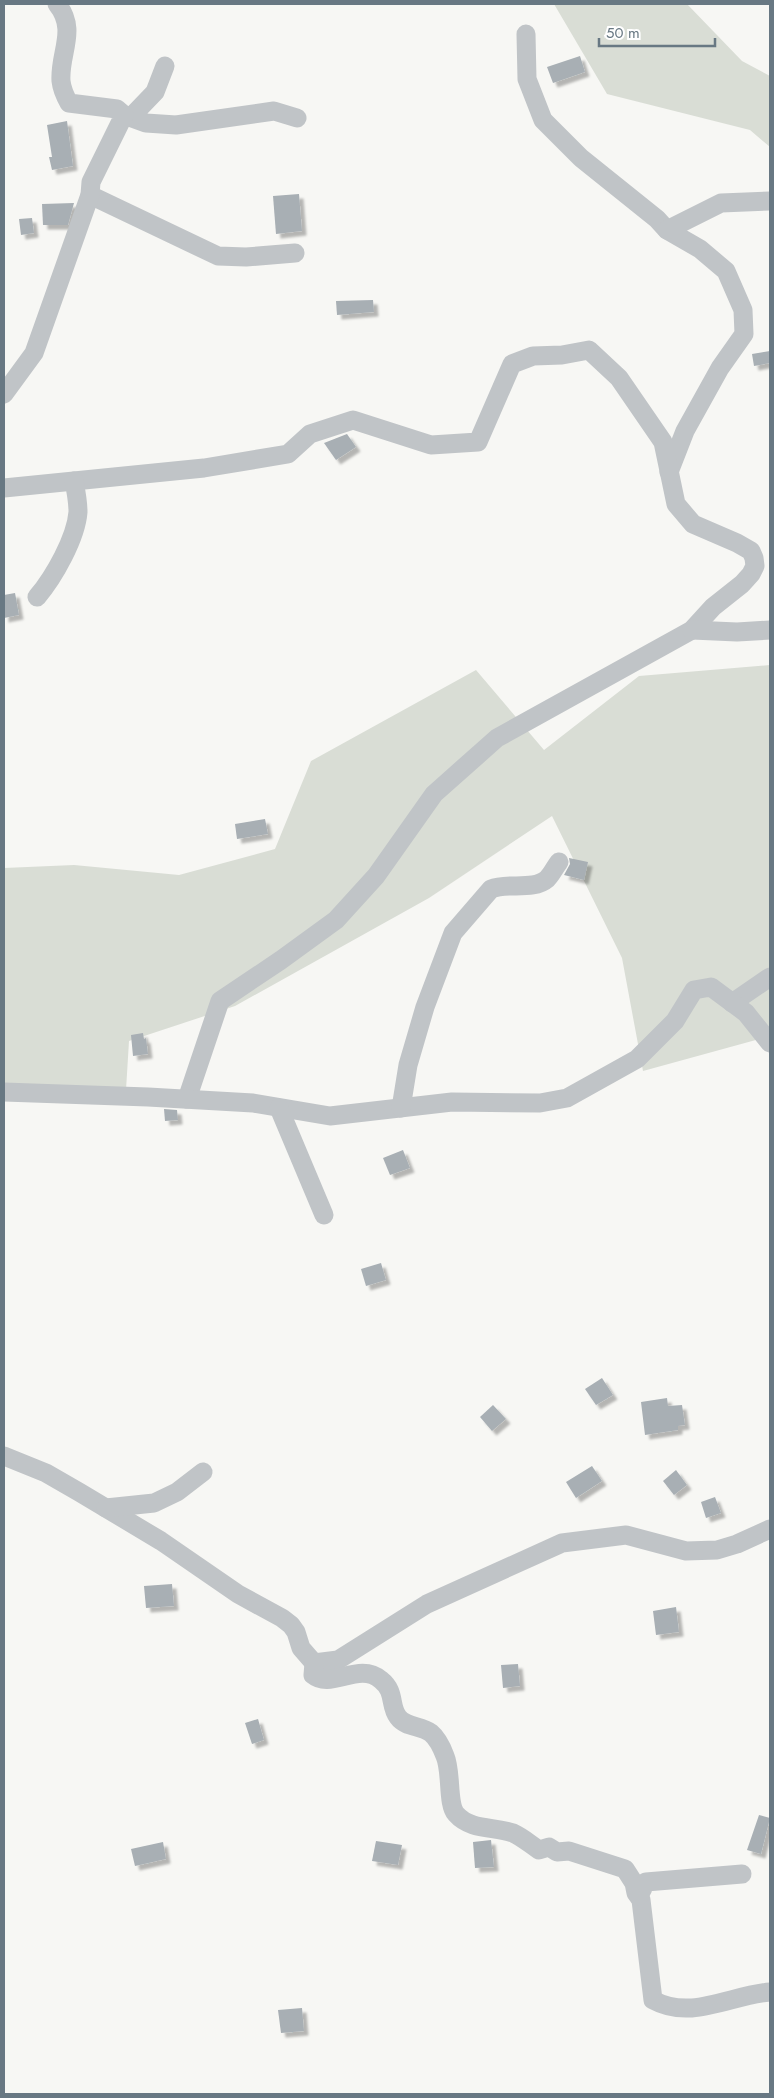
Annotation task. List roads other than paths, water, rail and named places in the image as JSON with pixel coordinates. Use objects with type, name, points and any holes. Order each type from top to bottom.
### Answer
[{"type":"street","points":[[57,4],[67,22],[67,40],[61,80],[63,92],[69,103],[117,109],[128,116],[146,123],[176,125],[274,111],[297,118]]},
{"type":"street","points":[[526,34],[527,79],[544,120],[581,158],[657,219],[667,230],[700,249],[726,271],[743,310],[744,334],[720,368],[686,431],[670,472]]},
{"type":"street","points":[[4,394],[34,353],[90,195],[91,182],[128,116],[155,92],[165,66]]},
{"type":"street","points":[[90,195],[218,256],[246,257],[295,253]]},
{"type":"street","points":[[667,230],[721,203],[770,201]]},
{"type":"street","points":[[4,488],[204,468],[288,454],[310,434],[353,420],[430,445],[478,442],[512,364],[533,356],[562,355],[590,350],[619,378],[663,442],[676,504],[684,515],[694,524],[751,551],[754,558],[755,566],[751,574],[742,584],[713,607],[692,630],[497,738],[434,794],[376,876],[336,920],[220,1001],[187,1099]]},
{"type":"street","points":[[38,597],[59,562],[75,527],[78,512],[74,481]]},
{"type":"street","points":[[692,630],[736,632],[770,630]]},
{"type":"street","points":[[401,1108],[408,1065],[425,1006],[453,933],[491,889],[499,886],[538,884],[548,878],[559,862]]},
{"type":"street","points":[[732,1003],[770,976]]},
{"type":"street","points":[[4,1092],[187,1099],[253,1104],[330,1116],[452,1102],[540,1103],[567,1098],[638,1059],[675,1021],[694,990],[711,987],[746,1013],[770,1043]]},
{"type":"street","points":[[279,1108],[324,1215]]},
{"type":"street","points":[[4,1456],[46,1473],[106,1508],[161,1541],[238,1594],[291,1624],[302,1648],[314,1663],[313,1675],[322,1678],[334,1678],[355,1673],[373,1674],[389,1688],[396,1716],[403,1723],[432,1733],[445,1757],[450,1778],[451,1801],[453,1809],[459,1816],[473,1825],[513,1834],[538,1850],[549,1848],[556,1852],[569,1851],[625,1869],[634,1883],[636,1894],[642,1900],[653,2000],[673,2008],[693,2008],[753,1994],[770,1992]]},
{"type":"street","points":[[106,1508],[154,1502],[177,1492],[203,1472]]},
{"type":"street","points":[[314,1663],[338,1660],[427,1604],[562,1543],[626,1535],[686,1551],[716,1550],[737,1544],[770,1529]]},
{"type":"street","points":[[639,1896],[646,1882],[742,1874]]}]
